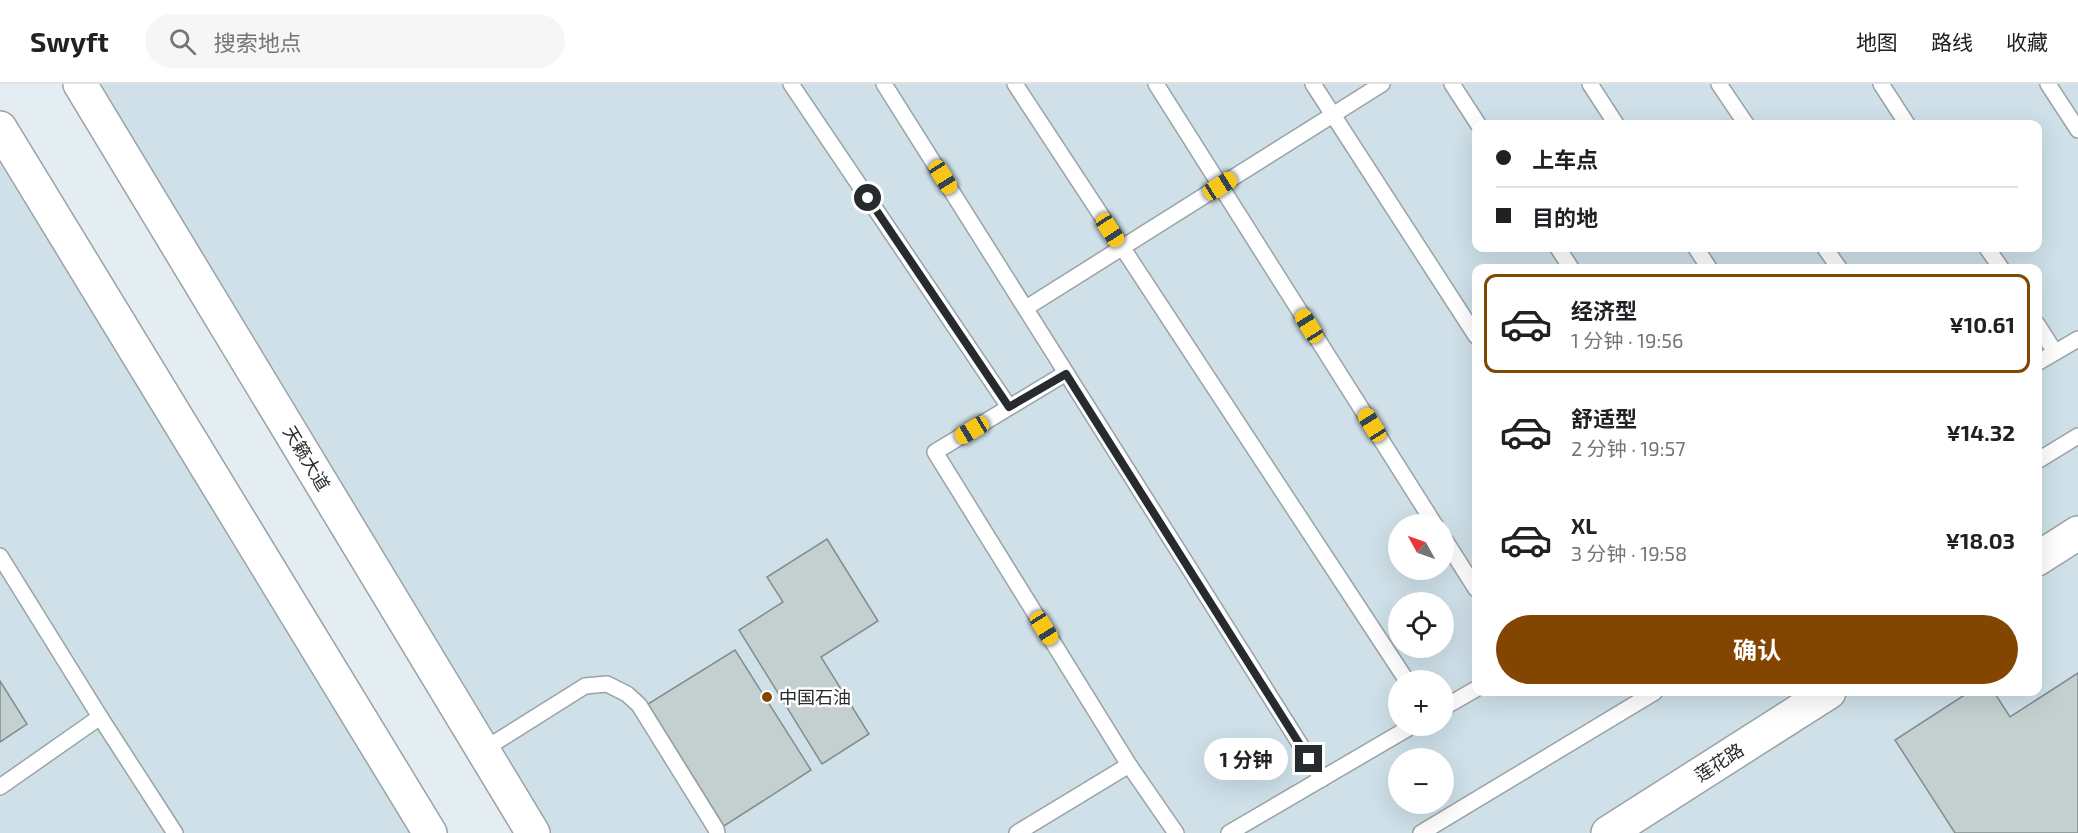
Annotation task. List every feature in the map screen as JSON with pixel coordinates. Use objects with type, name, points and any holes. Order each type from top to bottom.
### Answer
[{"type":"main road","name":"天籁大道","points":[[80,84],[533,833]]},
{"type":"main road","points":[[0,128],[429,833]]},
{"type":"main road","points":[[2042,556],[2078,533]]},
{"type":"main road","name":"莲花路","points":[[1608,833],[1823,696]]},
{"type":"lane","points":[[791,84],[1009,407]]},
{"type":"lane","points":[[884,84],[1322,779]]},
{"type":"lane","points":[[1015,84],[1400,670]]},
{"type":"lane","points":[[1156,84],[1428,514]]},
{"type":"lane","points":[[1313,84],[1472,330]]},
{"type":"lane","points":[[1026,308],[1382,84]]},
{"type":"lane","points":[[1452,84],[1475,120]]},
{"type":"lane","points":[[1590,84],[1613,120]]},
{"type":"lane","points":[[1719,84],[1743,120]]},
{"type":"lane","points":[[1881,84],[1904,120]]},
{"type":"lane","points":[[2048,84],[2078,130]]},
{"type":"lane","points":[[2042,332],[2055,352]]},
{"type":"lane","points":[[2042,360],[2078,339]]},
{"type":"lane","points":[[1066,374],[935,452],[1129,765],[1176,833]]},
{"type":"lane","points":[[2042,458],[2078,436]]},
{"type":"lane","points":[[1454,554],[1472,583]]},
{"type":"lane","points":[[0,556],[175,833]]},
{"type":"lane","points":[[483,750],[585,686],[607,684],[627,694],[639,705],[717,833]]},
{"type":"lane","points":[[1454,702],[1472,691]]},
{"type":"lane","points":[[1420,833],[1648,696]]},
{"type":"lane","points":[[0,786],[100,717]]},
{"type":"lane","points":[[1229,833],[1395,736]]},
{"type":"lane","points":[[1017,833],[1129,765]]},
{"type":"shaded area","points":[[77,84],[2078,84],[2078,833],[532,833]]},
{"type":"shaded area","points":[[0,128],[430,833],[0,833]]},
{"type":"building","points":[[827,539],[878,621],[821,657],[869,734],[822,764],[739,630],[783,602],[767,577]]},
{"type":"building","points":[[735,650],[811,770],[724,826],[648,704]]},
{"type":"building","points":[[2078,673],[2078,833],[1955,833],[1895,740],[1963,696],[1997,696],[2010,717]]},
{"type":"building","points":[[0,681],[27,724],[0,742]]},
{"type":"place","name":"中国石油","points":[[767,697]]},
{"type":"route","points":[[868,198],[1009,407],[1066,374],[1309,759]]}]
